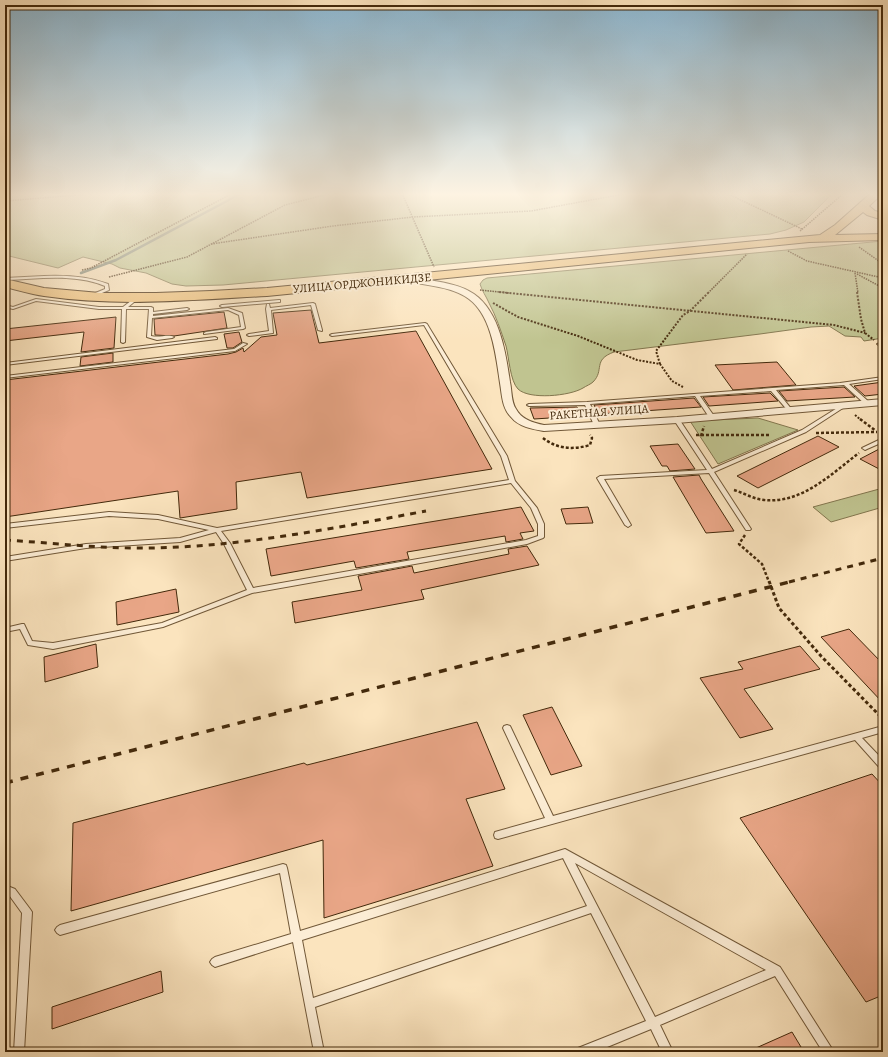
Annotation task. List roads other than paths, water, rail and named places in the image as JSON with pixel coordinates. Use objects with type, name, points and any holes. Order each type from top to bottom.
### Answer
[{"type":"main road","name":"УЛИЦА ОРДЖОНИКИДЗЕ","points":[[5,283],[43,291],[85,296],[137,298],[267,292],[772,242]]},
{"type":"street","name":"РАКЕТНАЯ УЛИЦА","points":[[410,279],[455,289],[472,296],[481,304],[488,316],[498,344],[511,412],[520,420],[535,427],[544,428],[677,420],[883,402]]},
{"type":"lane","points":[[5,279],[59,277],[99,280],[107,285],[107,290],[98,294],[85,296]]},
{"type":"lane","points":[[124,308],[137,298]]},
{"type":"lane","points":[[5,306],[13,308],[36,300],[99,308],[151,308],[149,337],[157,339],[172,337]]},
{"type":"lane","points":[[151,315],[279,301]]},
{"type":"lane","points":[[249,335],[271,332],[268,302]]},
{"type":"lane","points":[[268,309],[313,304],[320,330]]},
{"type":"lane","points":[[123,342],[124,308]]},
{"type":"lane","points":[[151,315],[228,309],[241,314],[243,328],[206,333]]},
{"type":"lane","points":[[5,630],[22,626],[30,643],[53,646],[163,625],[251,591],[527,542],[541,537],[541,524],[534,508],[512,481],[504,456],[425,324],[332,335]]},
{"type":"lane","points":[[5,364],[215,338]]},
{"type":"lane","points":[[881,343],[883,347]]},
{"type":"lane","points":[[5,377],[235,350],[245,344]]},
{"type":"lane","points":[[529,405],[587,403],[773,390],[846,384],[883,378]]},
{"type":"lane","points":[[846,384],[867,403]]},
{"type":"lane","points":[[773,390],[791,411]]},
{"type":"lane","points":[[697,395],[711,416]]},
{"type":"lane","points":[[587,403],[597,425]]},
{"type":"lane","points":[[628,525],[600,478],[711,471],[798,433],[844,406]]},
{"type":"lane","points":[[677,420],[748,529]]},
{"type":"lane","points":[[865,448],[883,440]]},
{"type":"lane","points":[[5,559],[86,546],[180,540],[217,530],[512,481]]},
{"type":"lane","points":[[5,526],[109,514],[158,517],[217,530],[227,543],[251,591]]},
{"type":"lane","points":[[507,728],[551,821]]},
{"type":"lane","points":[[498,835],[883,729]]},
{"type":"lane","points":[[856,736],[883,766]]},
{"type":"lane","points":[[566,853],[668,1052]]},
{"type":"lane","points":[[215,962],[566,853],[777,970],[829,1052]]},
{"type":"lane","points":[[60,930],[283,868],[319,1052]]},
{"type":"lane","points":[[5,889],[12,892],[27,912],[19,1052]]},
{"type":"lane","points":[[310,1004],[594,908]]},
{"type":"lane","points":[[582,1052],[777,970]]},
{"type":"waterway","points":[[81,273],[116,260],[149,242]]},
{"type":"railway","points":[[5,540],[116,548],[188,547],[290,535],[426,511]]},
{"type":"railway","points":[[789,582],[883,558]]},
{"type":"railway","points":[[5,783],[793,581]]}]
